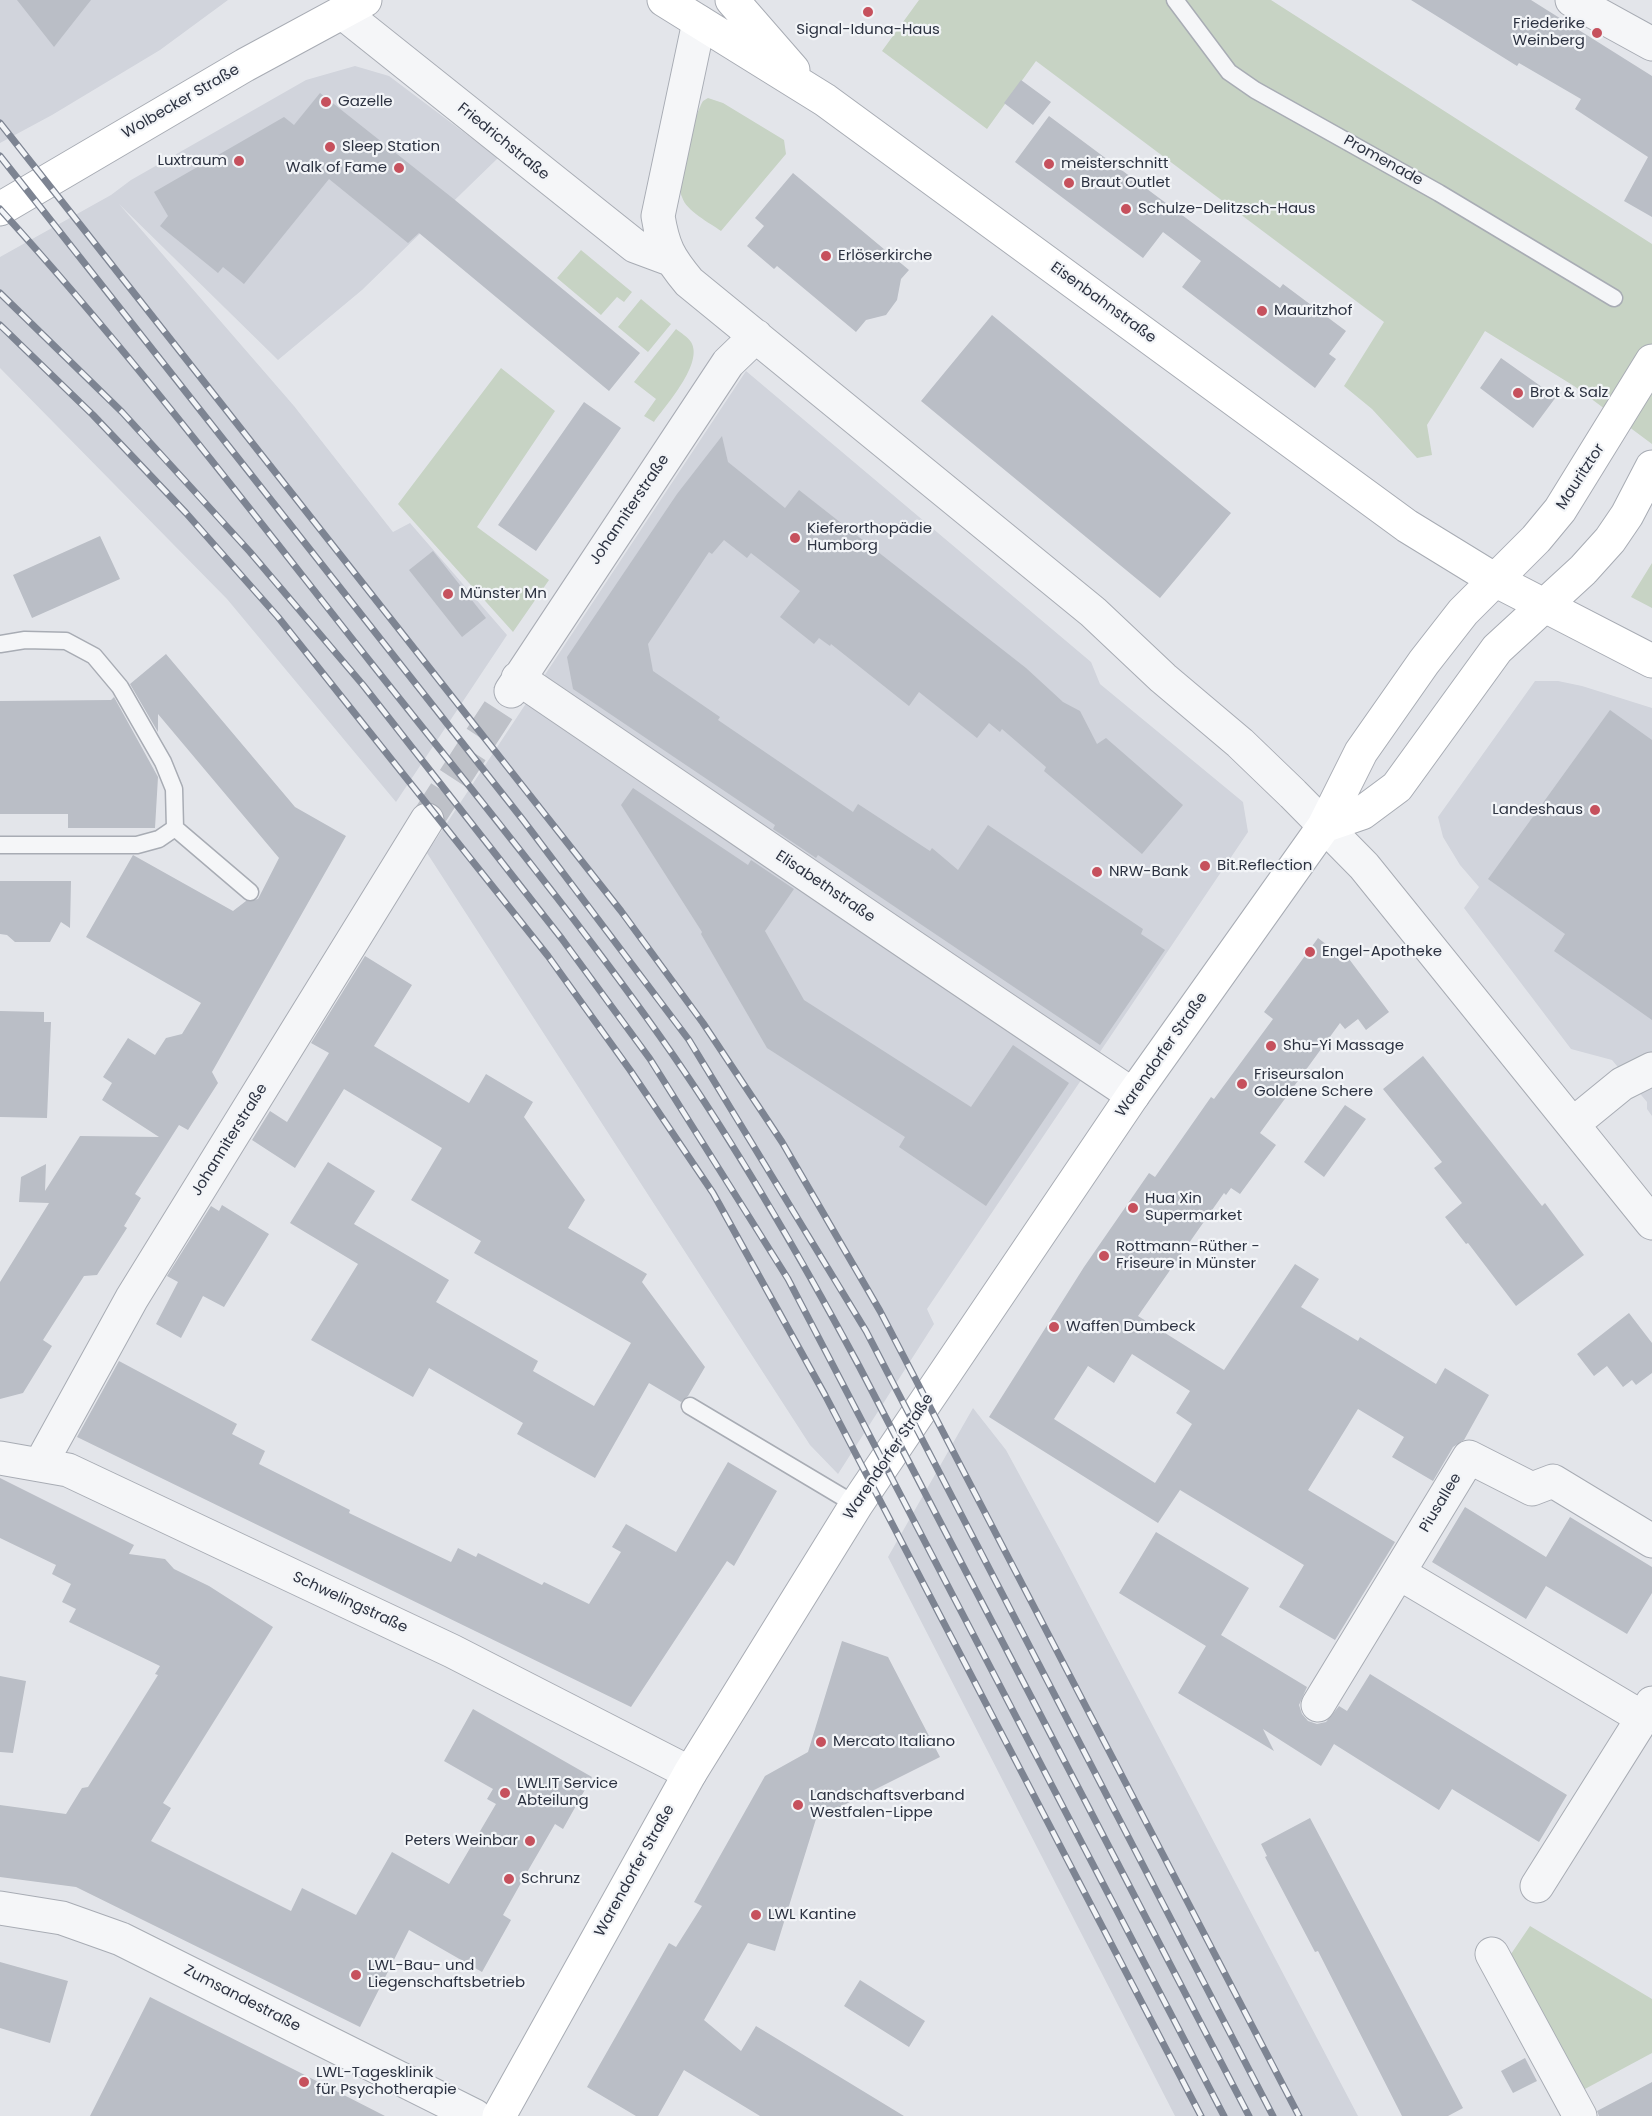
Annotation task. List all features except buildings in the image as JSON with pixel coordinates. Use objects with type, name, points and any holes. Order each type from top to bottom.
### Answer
[{"type":"main road","points":[[296,37],[314,0]]},
{"type":"main road","name":"Eisenbahnstraße","points":[[664,0],[808,88],[1407,526],[1494,580],[1652,661]]},
{"type":"main road","points":[[732,0],[764,33],[808,88]]},
{"type":"main road","name":"Wolbecker Straße","points":[[0,209],[296,37],[354,6]]},
{"type":"main road","name":"Mauritztor","points":[[1324,826],[1368,743],[1442,638],[1494,580],[1536,539],[1560,510],[1652,361]]},
{"type":"main road","points":[[1324,826],[1362,813],[1397,787],[1497,649],[1583,570],[1610,540],[1627,515],[1652,466]]},
{"type":"main road","name":"Warendorfer Straße","points":[[499,2116],[690,1773],[856,1505],[1133,1095],[1324,826]]},
{"type":"street","points":[[1572,0],[1652,44]]},
{"type":"street","name":"Friedrichstraße","points":[[354,6],[635,246],[680,270]]},
{"type":"street","points":[[699,22],[658,216],[662,240],[680,270],[756,336],[1093,612],[1163,678],[1240,743],[1364,866],[1652,1223]]},
{"type":"street","name":"Johanniterstraße","points":[[515,684],[728,363],[756,336]]},
{"type":"street","name":"Elisabethstraße","points":[[515,684],[841,896],[1010,1015],[1133,1095]]},
{"type":"street","name":"Johanniterstraße","points":[[40,1465],[132,1298],[427,820]]},
{"type":"street","points":[[1573,1124],[1622,1084],[1652,1069]]},
{"type":"street","name":"Piusallee","points":[[1318,1705],[1469,1457],[1532,1489],[1553,1481],[1652,1541]]},
{"type":"street","name":"Schwelingstraße","points":[[0,1458],[68,1470],[452,1651],[690,1773]]},
{"type":"street","points":[[1399,1573],[1647,1710],[1537,1886]]},
{"type":"street","name":"Zumsandestraße","points":[[0,1908],[62,1918],[121,1939],[475,2116]]},
{"type":"street","points":[[1492,1954],[1580,2116]]},
{"type":"lane","name":"Promenade","points":[[1175,0],[1229,72],[1255,90],[1439,192],[1614,298]]},
{"type":"lane","points":[[0,644],[25,640],[66,641],[94,656],[120,687],[163,762],[174,789],[176,828],[250,892]]},
{"type":"lane","points":[[0,845],[137,845],[159,839],[176,828]]},
{"type":"lane","points":[[690,1406],[856,1505]]},
{"type":"shaded area","points":[[0,0],[228,0],[160,50],[52,115],[0,143]]},
{"type":"shaded area","points":[[355,66],[389,76],[498,158],[362,290],[278,360],[119,204],[294,406],[393,532],[410,523],[507,635],[396,802],[227,599],[0,368],[0,257],[111,195],[131,180],[306,80]]},
{"type":"shaded area","points":[[746,371],[1091,662],[1100,684],[1243,802],[1248,832],[927,1309],[934,1324],[838,1474],[810,1445],[427,853]]},
{"type":"shaded area","points":[[1535,681],[1558,681],[1582,686],[1652,708],[1652,1116],[1647,1109],[1647,1102],[1612,1060],[1571,1049],[1464,908],[1479,887],[1460,865],[1443,837],[1438,817]]},
{"type":"shaded area","points":[[973,1408],[1006,1450],[1358,2116],[1175,2116],[888,1557]]},
{"type":"green space","points":[[919,0],[1271,0],[1652,244],[1652,444],[1574,386],[1485,331],[1427,425],[1432,455],[1417,458],[1372,409],[1344,386],[1384,322],[1036,61],[987,129],[882,51]]},
{"type":"green space","points":[[708,98],[723,103],[784,140],[786,154],[721,231],[688,207],[682,197],[681,189],[681,177],[691,134],[699,109],[703,101]]},
{"type":"green space","points":[[581,250],[632,292],[624,302],[617,297],[601,315],[557,278]]},
{"type":"green space","points":[[641,299],[671,324],[648,352],[618,327]]},
{"type":"green space","points":[[676,329],[691,342],[694,351],[692,361],[682,384],[654,422],[644,416],[656,399],[634,382]]},
{"type":"green space","points":[[501,368],[555,411],[477,527],[549,580],[513,632],[398,504]]},
{"type":"green space","points":[[1652,563],[1652,608],[1631,597]]},
{"type":"green space","points":[[1530,1926],[1652,1999],[1652,2053],[1583,2090],[1511,1954]]},
{"type":"tunnel","points":[[427,820],[511,691]]},
{"type":"railway","points":[[0,123],[621,911],[703,1023],[782,1142],[880,1311],[1299,2116]]},
{"type":"railway","points":[[0,156],[523,820],[689,1040],[866,1331],[1273,2116]]},
{"type":"railway","points":[[0,209],[144,376],[487,809],[601,955],[673,1055],[723,1131],[771,1208],[859,1366],[1249,2116]]},
{"type":"railway","points":[[0,293],[122,412],[250,552],[363,685],[562,939],[650,1059],[788,1279],[1224,2116]]},
{"type":"railway","points":[[0,325],[93,415],[186,513],[278,617],[548,956],[630,1070],[713,1193],[825,1395],[1201,2116]]},
{"type":"place","name":"Signal-Iduna-Haus","points":[[868,12]]},
{"type":"place","name":"Friederike Weinberg","points":[[1597,33]]},
{"type":"place","name":"Gazelle","points":[[326,102]]},
{"type":"place","name":"Sleep Station","points":[[330,147]]},
{"type":"place","name":"Luxtraum","points":[[239,161]]},
{"type":"place","name":"meisterschnitt","points":[[1049,164]]},
{"type":"place","name":"Walk of Fame","points":[[399,168]]},
{"type":"place","name":"Braut Outlet","points":[[1069,183]]},
{"type":"place","name":"Schulze-Delitzsch-Haus","points":[[1126,209]]},
{"type":"place","name":"Erlöserkirche","points":[[826,256]]},
{"type":"place","name":"Mauritzhof","points":[[1262,311]]},
{"type":"place","name":"Brot & Salz","points":[[1518,393]]},
{"type":"place","name":"Kieferorthopädie Humborg","points":[[795,538]]},
{"type":"place","name":"Münster Mn","points":[[448,594]]},
{"type":"place","name":"Landeshaus","points":[[1595,810]]},
{"type":"place","name":"Bit.Reflection","points":[[1205,866]]},
{"type":"place","name":"NRW-Bank","points":[[1097,872]]},
{"type":"place","name":"Engel-Apotheke","points":[[1310,952]]},
{"type":"place","name":"Shu-Yi Massage","points":[[1271,1046]]},
{"type":"place","name":"Friseursalon Goldene Schere","points":[[1242,1084]]},
{"type":"place","name":"Hua Xin Supermarket","points":[[1133,1208]]},
{"type":"place","name":"Rottmann-Rüther - Friseure in Münster","points":[[1104,1256]]},
{"type":"place","name":"Waffen Dumbeck","points":[[1054,1327]]},
{"type":"place","name":"Mercato Italiano","points":[[821,1742]]},
{"type":"place","name":"LWL.IT Service Abteilung","points":[[505,1793]]},
{"type":"place","name":"Landschaftsverband Westfalen-Lippe","points":[[798,1805]]},
{"type":"place","name":"Peters Weinbar","points":[[530,1841]]},
{"type":"place","name":"Schrunz","points":[[509,1879]]},
{"type":"place","name":"LWL Kantine","points":[[756,1915]]},
{"type":"place","name":"LWL-Bau- und Liegenschaftsbetrieb","points":[[356,1975]]},
{"type":"place","name":"LWL-Tagesklinik für Psychotherapie","points":[[304,2082]]}]
